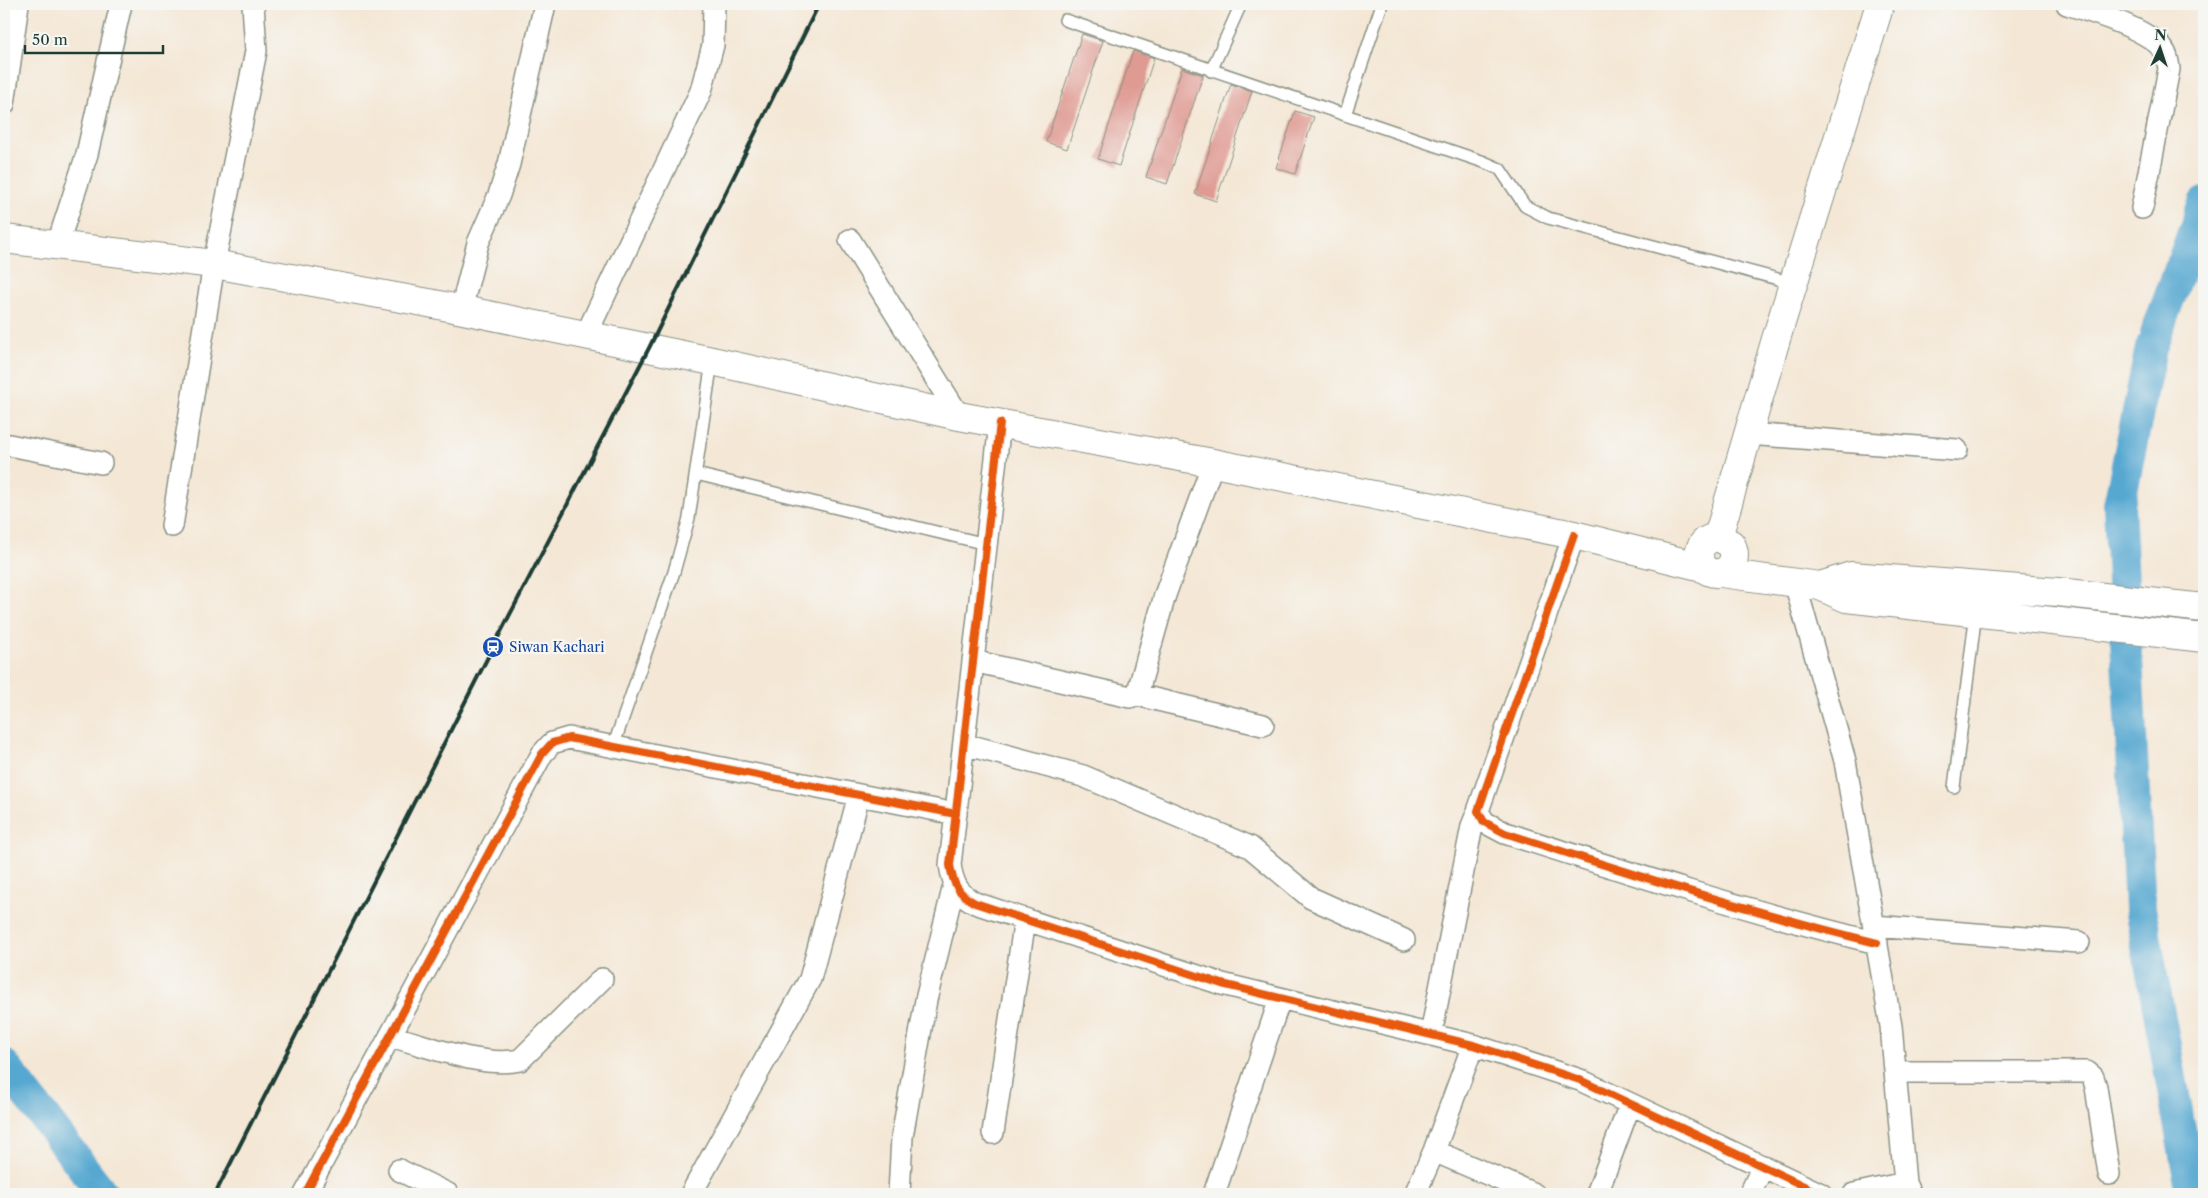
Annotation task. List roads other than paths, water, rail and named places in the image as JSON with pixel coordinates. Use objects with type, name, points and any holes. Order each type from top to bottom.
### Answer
[{"type":"main road","points":[[1711,570],[1698,555],[1699,550],[1706,540],[1718,538],[1793,283],[1880,4]]},
{"type":"main road","points":[[4,239],[214,264],[462,310],[712,361],[959,416],[1213,463],[1574,536],[1711,570],[1808,585],[1846,598],[2204,638]]},
{"type":"main road","points":[[1808,585],[1850,576],[2058,592],[2204,608]]},
{"type":"street","points":[[4,104],[18,4]]},
{"type":"street","points":[[57,246],[87,154],[121,4]]},
{"type":"street","points":[[172,526],[214,264],[256,51],[253,4]]},
{"type":"street","points":[[462,310],[478,242],[499,195],[508,164],[545,4]]},
{"type":"street","points":[[586,335],[701,91],[713,45],[714,4]]},
{"type":"street","points":[[2067,4],[2120,22],[2160,46],[2168,60],[2169,69],[2142,208]]},
{"type":"street","points":[[850,240],[959,416]]},
{"type":"street","points":[[899,1194],[902,1137],[924,1010],[954,885],[950,865],[1000,423]]},
{"type":"street","points":[[1748,434],[1957,450]]},
{"type":"street","points":[[4,444],[102,463]]},
{"type":"street","points":[[1137,695],[1165,595],[1213,463]]},
{"type":"street","points":[[1431,1034],[1472,826],[1574,536]]},
{"type":"street","points":[[1808,585],[1845,761],[1891,1026],[1907,1188],[1854,1194]]},
{"type":"street","points":[[973,661],[1130,697],[1137,695],[1263,725]]},
{"type":"street","points":[[305,1194],[542,754],[552,743],[569,738],[956,814]]},
{"type":"street","points":[[964,744],[1083,776],[1241,844],[1256,852],[1321,904],[1404,940]]},
{"type":"street","points":[[692,1194],[810,979],[859,795]]},
{"type":"street","points":[[1478,810],[1484,822],[1505,833],[1776,918],[1876,935],[2078,942]]},
{"type":"street","points":[[954,885],[965,897],[975,903],[1222,984],[1474,1045],[1580,1080],[1821,1194]]},
{"type":"street","points":[[993,1133],[1025,919]]},
{"type":"street","points":[[390,1036],[485,1061],[507,1062],[520,1060],[602,979]]},
{"type":"street","points":[[1214,1194],[1280,999]]},
{"type":"street","points":[[1415,1194],[1434,1151],[1474,1045]]},
{"type":"street","points":[[1895,1072],[2086,1072],[2093,1077],[2096,1087],[2109,1174]]},
{"type":"street","points":[[1597,1194],[1630,1104]]},
{"type":"street","points":[[1434,1151],[1534,1194]]},
{"type":"street","points":[[1750,1194],[1762,1166]]},
{"type":"street","points":[[399,1170],[448,1194]]},
{"type":"lane","points":[[1212,71],[1241,4]]},
{"type":"lane","points":[[1345,115],[1382,4]]},
{"type":"lane","points":[[1065,20],[1500,169],[1526,206],[1548,218],[1793,283]]},
{"type":"lane","points":[[613,747],[674,572],[689,518],[712,361]]},
{"type":"lane","points":[[696,474],[986,544]]},
{"type":"lane","points":[[1954,788],[1976,612]]},
{"type":"waterway","points":[[2192,1194],[2140,908],[2119,505],[2151,348],[2204,203]]},
{"type":"waterway","points":[[4,1065],[103,1194]]},
{"type":"railway","points":[[215,1194],[493,647],[649,348],[819,4]]},
{"type":"place","name":"Siwan Kachari","points":[[493,647]]}]
